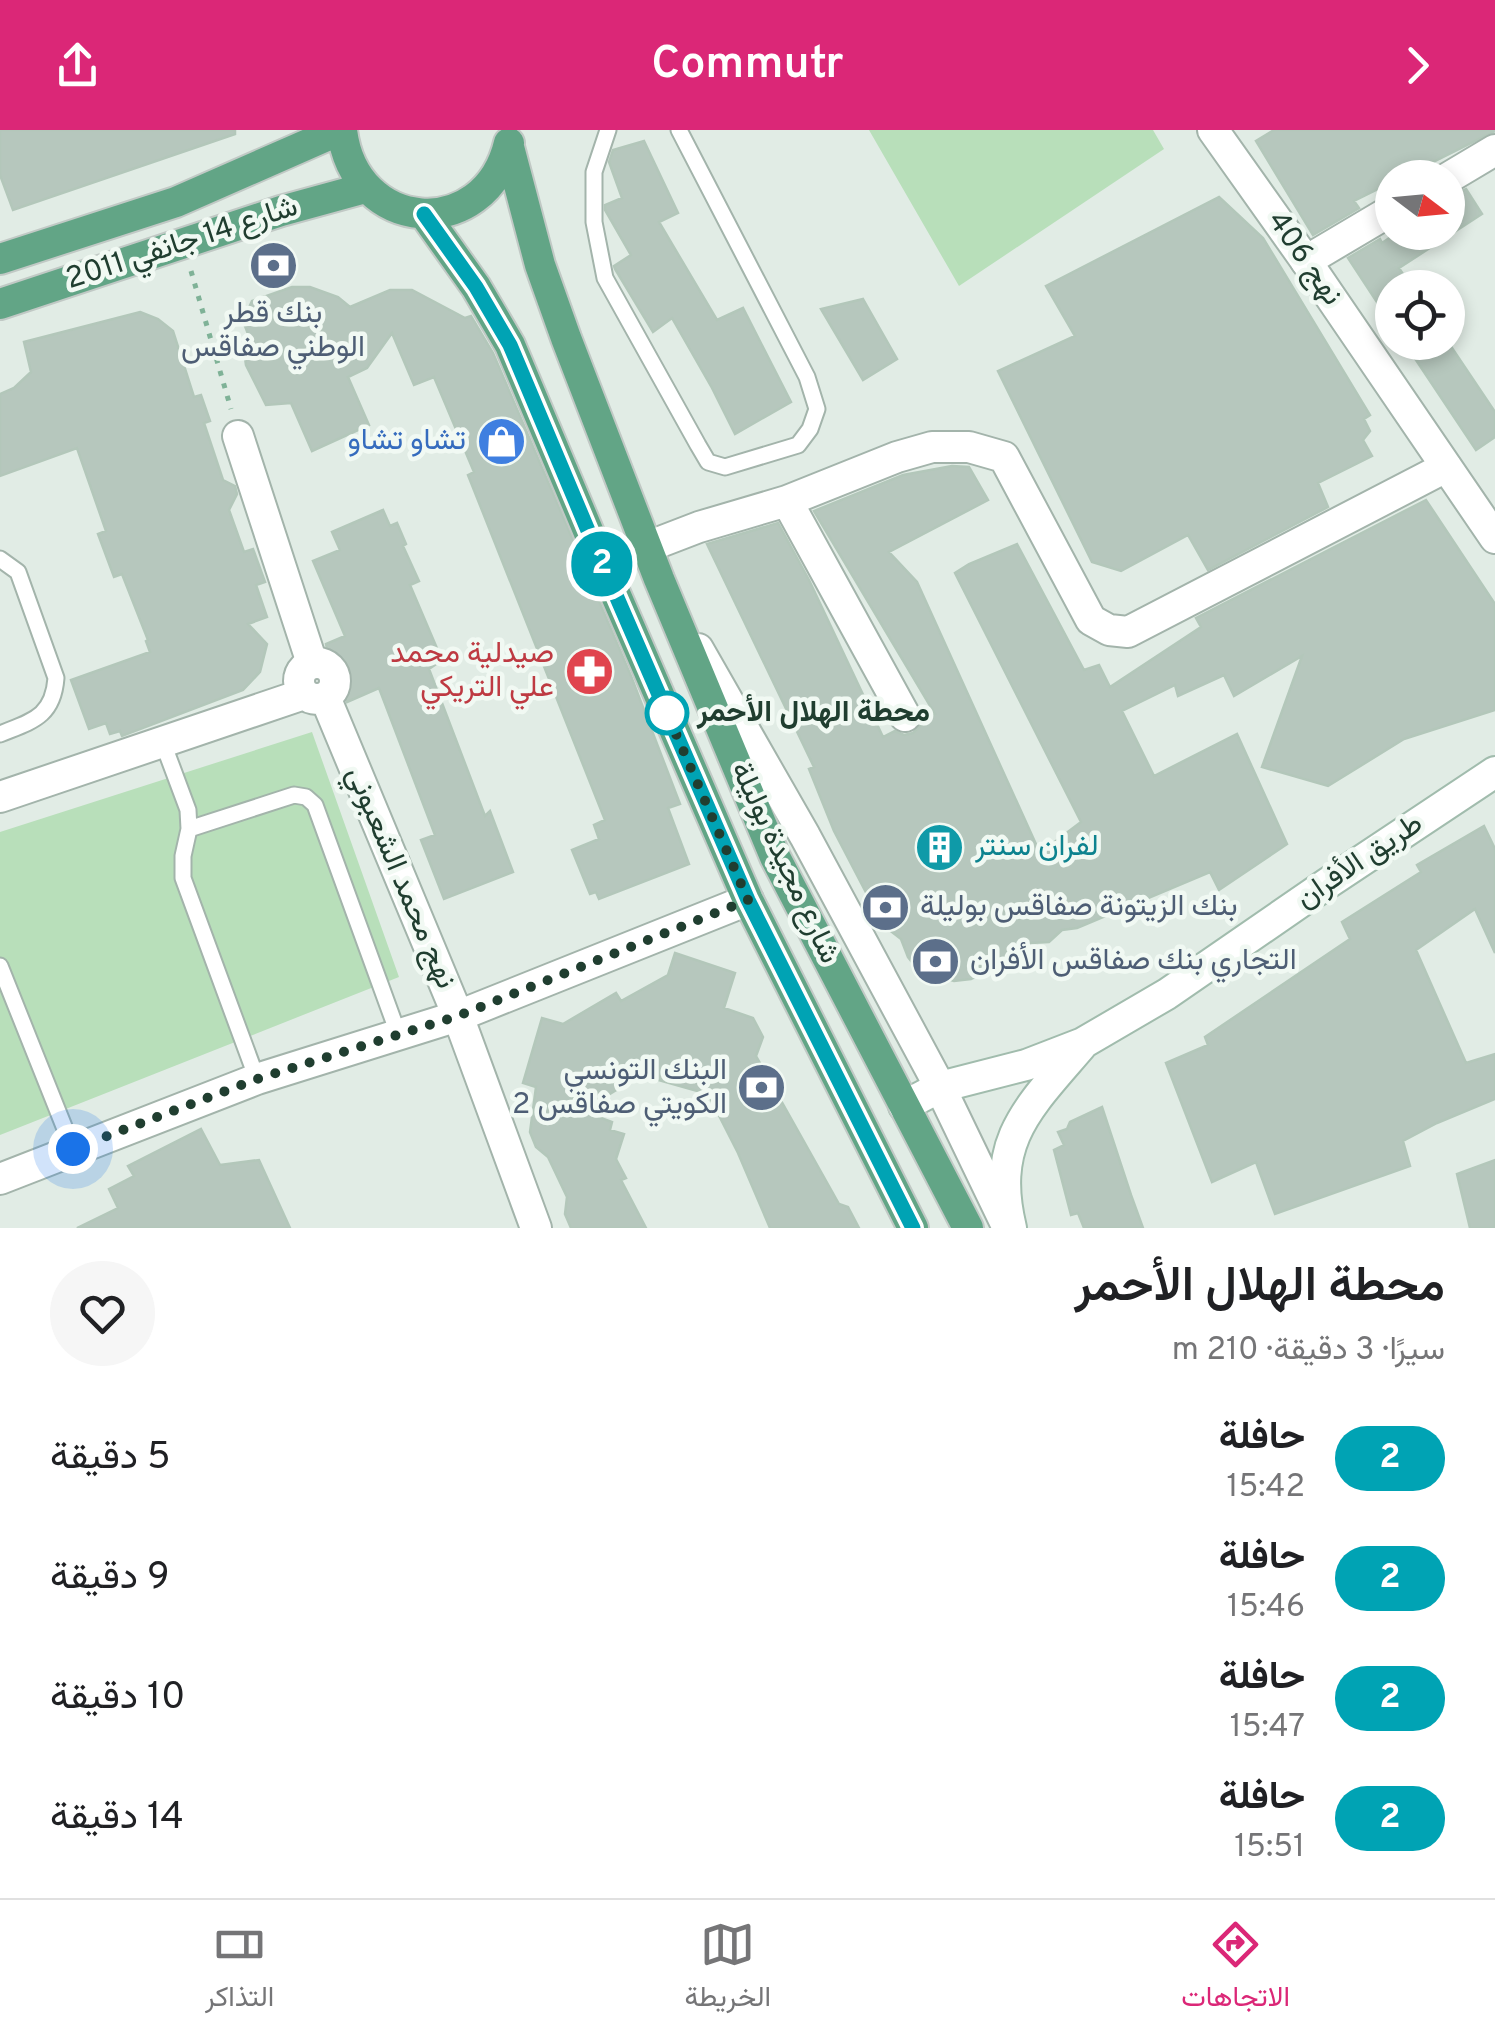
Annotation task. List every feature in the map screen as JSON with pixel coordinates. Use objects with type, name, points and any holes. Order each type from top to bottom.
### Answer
[{"type":"main road","points":[[341,130],[348,161],[365,188],[382,202],[424,214],[447,212],[487,188],[501,169],[510,138]]},
{"type":"main road","name":"شارع 14 جانفي 2011","points":[[0,260],[176,202],[341,130]]},
{"type":"main road","name":"شارع مجيدة بوليلة","points":[[510,138],[540,266],[659,579],[776,857],[968,1228]]},
{"type":"main road","name":"شارع 14 جانفي 2011","points":[[0,304],[281,211],[365,188]]},
{"type":"main road","name":"شارع مجيدة بوليلة","points":[[424,214],[476,287],[510,345],[748,900],[913,1228]]},
{"type":"street","name":"نهج 406","points":[[1213,130],[1495,538]]},
{"type":"street","points":[[1465,168],[1495,150]]},
{"type":"street","points":[[1306,261],[1375,220]]},
{"type":"street","points":[[238,436],[312,663],[302,670],[299,682],[314,695]]},
{"type":"street","points":[[647,547],[698,527],[788,501],[897,457],[932,448],[969,447],[1004,457],[1091,620],[1109,630],[1128,632],[1446,467]]},
{"type":"street","points":[[788,501],[905,716]]},
{"type":"street","points":[[659,579],[806,836],[940,1088],[1009,1228]]},
{"type":"street","points":[[0,797],[314,695]]},
{"type":"street","name":"نهج محمد الشعبوني","points":[[314,695],[458,1016],[536,1228]]},
{"type":"street","name":"طريق الأفران","points":[[904,1106],[940,1088],[1026,1066],[1083,1043],[1167,994],[1495,772]]},
{"type":"street","points":[[0,1179],[257,1079],[458,1016],[748,900]]},
{"type":"street","points":[[1009,1228],[1003,1176],[1011,1139],[1030,1106],[1083,1043]]},
{"type":"lane","points":[[608,130],[594,172],[594,222],[606,278],[708,462],[725,467],[798,445],[817,409],[806,378],[679,130]]},
{"type":"lane","points":[[0,559],[18,572],[56,678],[55,693],[46,710],[33,721],[0,734]]},
{"type":"lane","points":[[163,743],[188,810],[183,878],[257,1079]]},
{"type":"lane","points":[[189,828],[294,795],[316,804],[399,1036]]},
{"type":"lane","points":[[0,966],[73,1149]]},
{"type":"path","points":[[183,243],[238,436]]},
{"type":"green space","points":[[869,130],[1153,130],[1164,149],[959,286]]},
{"type":"green space","points":[[312,732],[399,977],[0,1135],[0,832]]},
{"type":"building","points":[[0,130],[235,130],[235,134],[13,210],[0,175]]},
{"type":"building","points":[[1274,130],[1495,130],[1437,160],[1375,160],[1375,190],[1354,201],[1359,208],[1313,235],[1256,141]]},
{"type":"building","points":[[644,141],[678,213],[659,222],[717,320],[743,308],[791,402],[735,434],[672,318],[653,332],[614,266],[631,255],[605,210],[605,205],[622,198],[609,162],[613,150]]},
{"type":"building","points":[[1465,189],[1482,214],[1465,225]]},
{"type":"building","points":[[1219,197],[1263,238],[1370,415],[1364,419],[1370,431],[1363,440],[1372,456],[1318,483],[1328,507],[1208,570],[1188,535],[1121,571],[1092,562],[998,371],[1075,336],[1046,286]]},
{"type":"building","points":[[1375,242],[1375,250],[1427,250],[1400,270],[1375,270],[1375,299],[1348,258]]},
{"type":"building","points":[[292,287],[310,287],[338,297],[350,307],[390,290],[412,290],[465,318],[471,316],[493,353],[631,676],[680,804],[668,808],[689,864],[599,899],[596,892],[590,894],[572,850],[599,839],[594,825],[605,820],[468,475],[474,472],[434,377],[414,385],[392,333],[367,368],[348,377],[369,425],[312,451],[291,403],[266,405],[246,365],[244,351],[252,344],[243,321],[252,301]]},
{"type":"building","points":[[863,299],[897,359],[863,380],[821,309]]},
{"type":"building","points":[[140,312],[173,331],[194,397],[201,395],[210,421],[204,423],[223,480],[235,486],[237,494],[229,510],[244,552],[253,549],[265,582],[256,585],[267,617],[248,624],[267,644],[260,672],[243,690],[122,736],[120,731],[110,734],[106,723],[89,729],[71,680],[150,652],[148,640],[122,574],[114,577],[98,534],[106,531],[77,448],[0,476],[0,394],[14,388],[31,372],[24,342]]},
{"type":"building","points":[[1416,360],[1460,360],[1495,412],[1495,437],[1476,450]]},
{"type":"building","points":[[952,466],[969,467],[988,500],[889,552],[917,582],[1040,853],[1081,822],[955,573],[1017,544],[1084,670],[1099,665],[1110,687],[1201,627],[1196,618],[1426,500],[1495,604],[1495,710],[1404,739],[1328,786],[1262,767],[1302,656],[1234,696],[1224,675],[1178,696],[1175,685],[1122,711],[1154,776],[1237,734],[1287,844],[1219,890],[1210,872],[1077,928],[1062,930],[1049,942],[1030,943],[971,979],[954,981],[919,971],[901,939],[888,929],[871,902],[834,831],[809,769],[814,767],[707,544],[778,523],[883,737],[895,731],[913,733],[923,719],[935,714],[814,511],[903,475]]},
{"type":"building","points":[[383,510],[390,526],[397,523],[406,544],[403,546],[419,581],[410,585],[442,660],[429,669],[485,816],[490,811],[513,872],[444,899],[421,840],[435,835],[379,688],[347,702],[326,644],[345,636],[313,561],[340,550],[332,532]]},
{"type":"building","points":[[1484,826],[1495,849],[1495,953],[1475,909],[1416,950],[1466,1063],[1495,1054],[1495,1099],[1403,1141],[1410,1166],[1275,1214],[1256,1162],[1212,1182],[1166,1063],[1208,1045],[1205,1037],[1350,939],[1342,922],[1421,872],[1417,865]]},
{"type":"building","points":[[675,953],[735,973],[724,1008],[753,1018],[763,1037],[756,1056],[839,1204],[848,1207],[859,1228],[770,1228],[708,1094],[641,1075],[582,1111],[612,1122],[610,1130],[624,1134],[616,1159],[626,1178],[621,1180],[646,1228],[571,1228],[565,1214],[567,1197],[548,1157],[536,1147],[530,1132],[536,1087],[523,1083],[542,1018],[563,1024],[616,993],[621,1001],[668,975]]},
{"type":"building","points":[[1102,1107],[1143,1228],[1084,1228],[1078,1213],[1071,1215],[1054,1150],[1064,1145],[1058,1132]]},
{"type":"building","points":[[201,1129],[220,1165],[259,1160],[290,1228],[77,1228],[118,1208],[109,1189],[134,1176],[128,1166]]},
{"type":"building","points":[[1495,1160],[1495,1228],[1470,1228],[1457,1174]]},
{"type":"bus line","name":"2","points":[[424,214],[476,287],[510,345],[748,900],[913,1228]]},
{"type":"place","name":"بنك قطر الوطني صفاقس","points":[[273,265]]},
{"type":"place","name":"تشاو تشاو","points":[[501,441]]},
{"type":"place","name":"صيدلية محمد علي التريكي","points":[[589,671]]},
{"type":"place","name":"محطة الهلال الأحمر","points":[[667,713]]},
{"type":"place","name":"لفران سنتر","points":[[940,847]]},
{"type":"place","name":"بنك الزيتونة صفاقس بوليلة","points":[[885,907]]},
{"type":"place","name":"التجاري بنك صفاقس الأفران","points":[[935,961]]},
{"type":"place","name":"البنك التونسي الكويتي صفاقس 2","points":[[762,1088]]},
{"type":"route","points":[[73,1149],[257,1079],[458,1016],[748,900],[667,713]]}]
